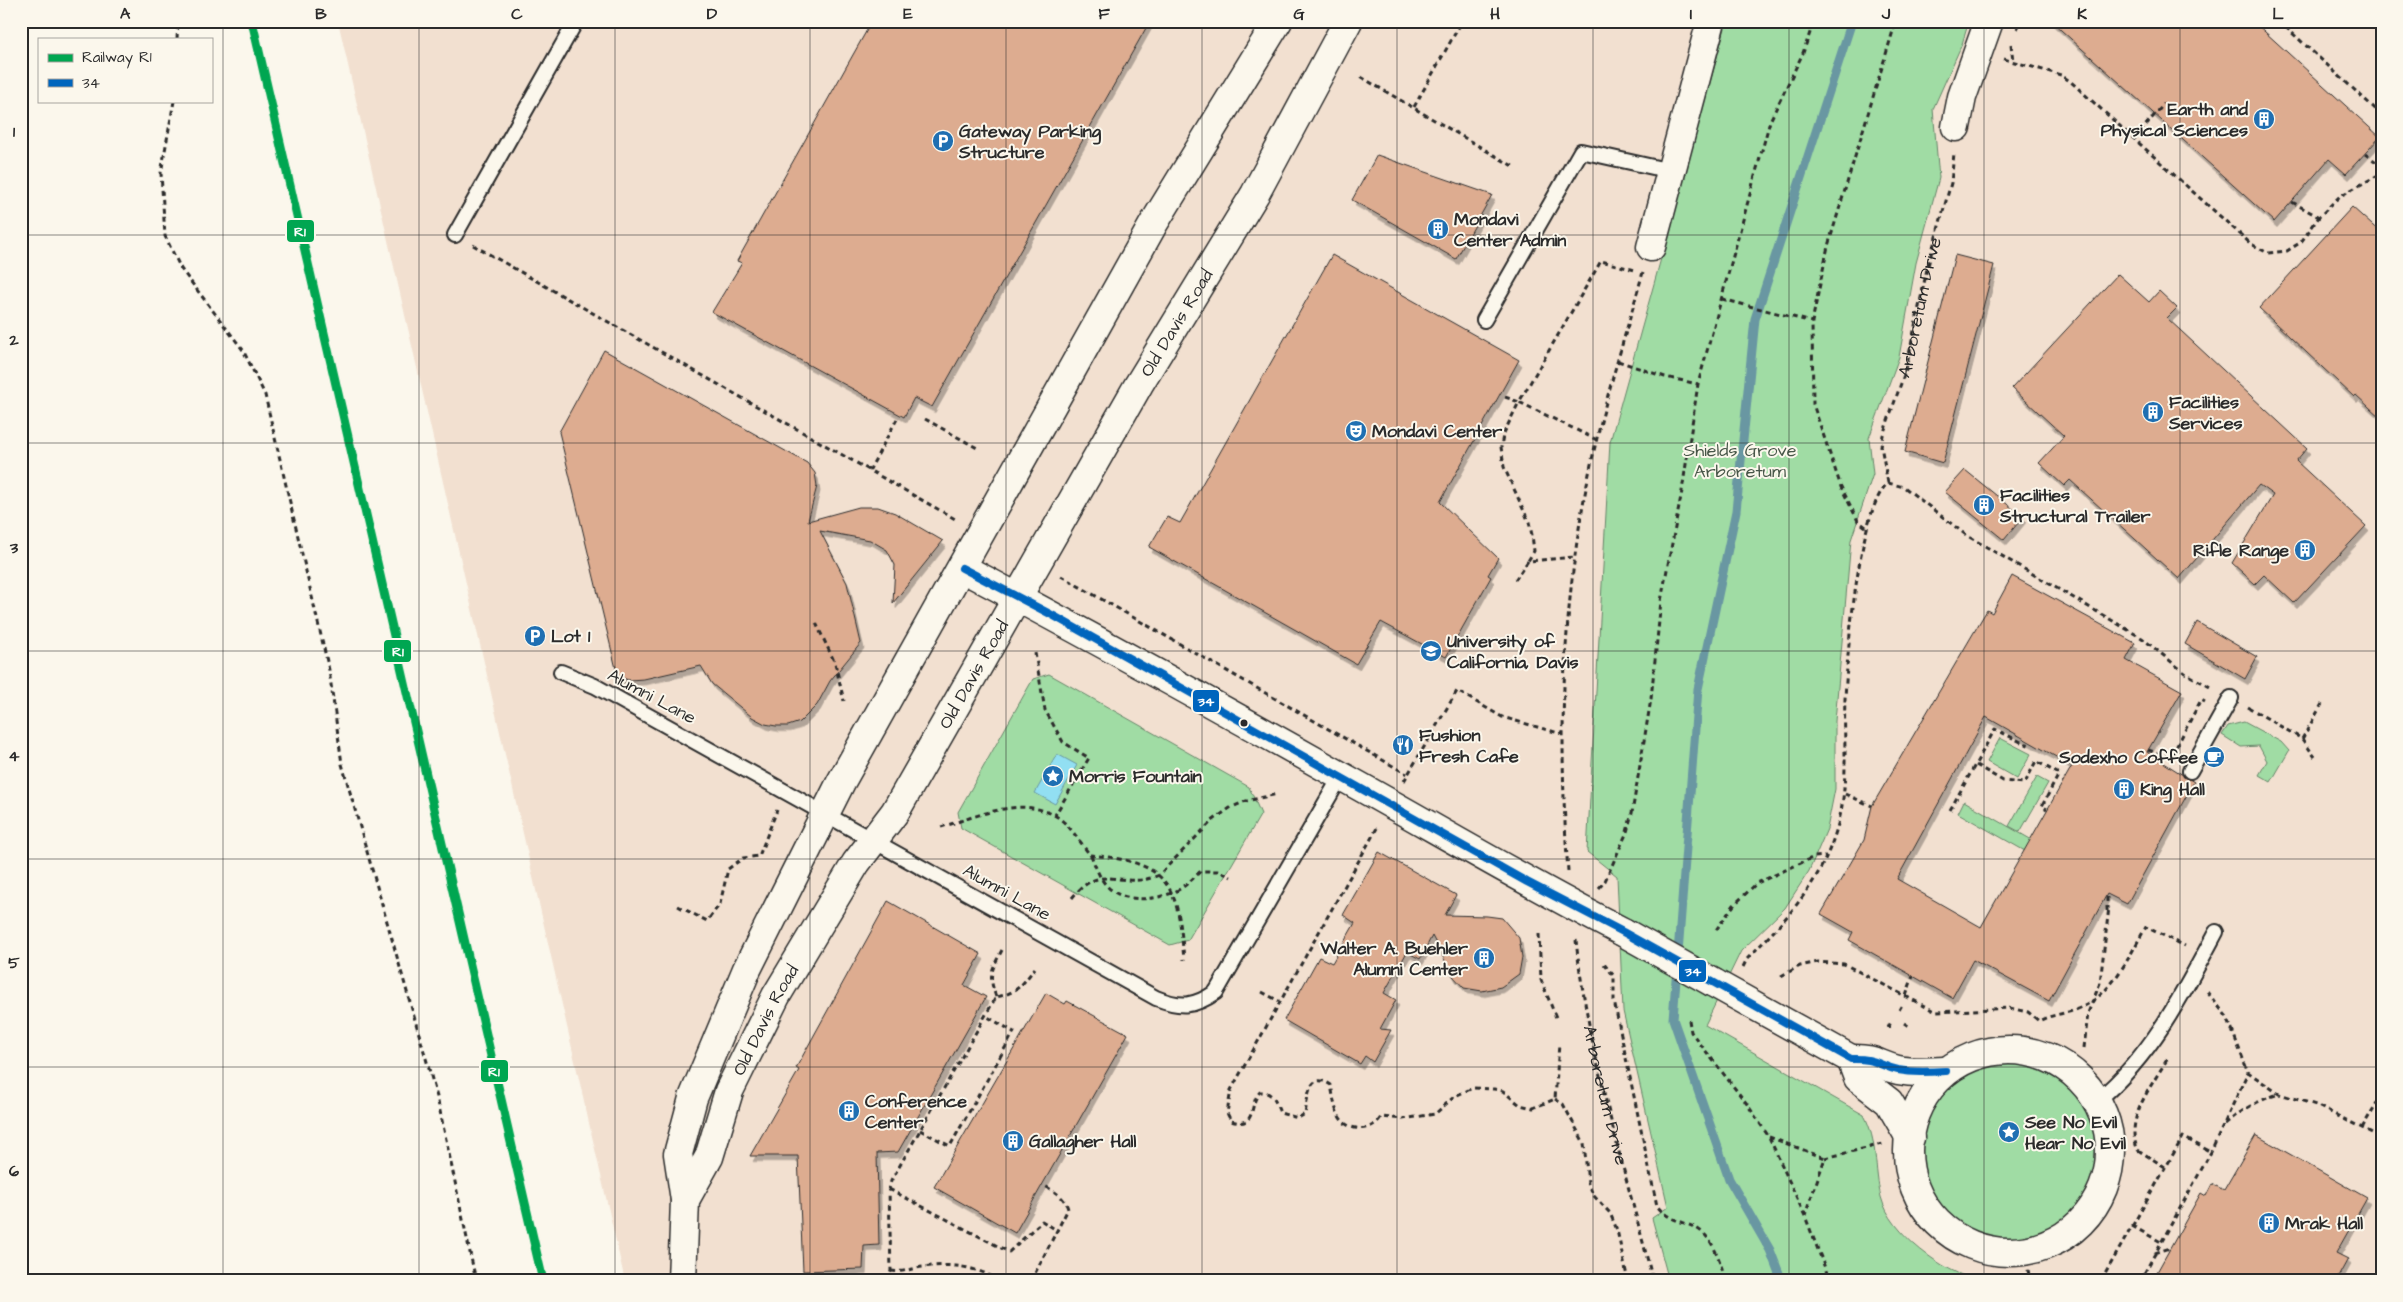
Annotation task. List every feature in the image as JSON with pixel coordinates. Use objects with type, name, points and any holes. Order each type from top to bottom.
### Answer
[{"type":"street","name":"Old Davis Road","points":[[682,1281],[685,1200],[678,1154],[693,1098],[747,969],[826,812],[1154,223],[1278,21]]},
{"type":"street","name":"Old Davis Road","points":[[685,1200],[709,1157],[729,1091],[776,996],[856,863],[895,812],[1139,384],[1255,194],[1348,21]]},
{"type":"street","points":[[1647,260],[1711,21]]},
{"type":"street","points":[[1956,127],[1962,97],[1989,21]]},
{"type":"street","points":[[962,568],[1018,597],[1572,906],[1623,932],[1851,1059],[1869,1058],[1895,1069],[1915,1073],[1946,1071]]},
{"type":"street","points":[[2013,1048],[2035,1052],[2058,1061],[2080,1077],[2099,1100],[2109,1131],[2110,1155],[2104,1184],[2090,1211],[2069,1232],[2043,1246],[2025,1252],[1984,1250],[1957,1240],[1933,1221],[1916,1197],[1909,1172],[1910,1138],[1916,1112],[1928,1091],[1946,1071],[1964,1058],[1988,1050],[2013,1048]]},
{"type":"street","points":[[1851,1059],[1858,1078],[1889,1102],[1910,1138]]},
{"type":"lane","points":[[455,235],[576,21]]},
{"type":"lane","points":[[1484,320],[1581,151],[1671,171]]},
{"type":"lane","name":"Alumni Lane","points":[[561,672],[596,686],[875,839],[1156,998],[1172,1004],[1188,1005],[1202,1002],[1216,992],[1226,978],[1341,776]]},
{"type":"lane","points":[[2190,770],[2231,698]]},
{"type":"lane","points":[[2099,1100],[2125,1076],[2151,1044],[2216,932]]},
{"type":"path","points":[[177,38],[178,21]]},
{"type":"path","points":[[1414,107],[1462,21]]},
{"type":"path","points":[[1599,889],[1605,881],[1628,832],[1632,813],[1651,700],[1661,601],[1682,491],[1698,384],[1770,121],[1803,54],[1814,21]]},
{"type":"path","points":[[1866,528],[1858,521],[1840,487],[1813,404],[1812,322],[1828,246],[1896,21]]},
{"type":"path","points":[[2235,26],[2242,21]]},
{"type":"path","points":[[2278,21],[2382,115]]},
{"type":"path","points":[[1979,53],[2061,74],[2251,244],[2268,253],[2287,251],[2301,242],[2319,217],[2340,196],[2382,173]]},
{"type":"path","points":[[1361,77],[1516,168]]},
{"type":"path","points":[[174,102],[161,174],[165,236],[180,269],[244,350],[266,396],[330,670],[342,764],[437,1097],[476,1281]]},
{"type":"path","points":[[2134,139],[2164,104]]},
{"type":"path","points":[[2378,111],[2382,107]]},
{"type":"path","name":"Arboretum Drive","points":[[1888,484],[1881,446],[1883,434],[1906,369],[1927,269],[1951,184],[1956,127]]},
{"type":"path","points":[[2364,154],[2382,166]]},
{"type":"path","points":[[2292,202],[2319,217]]},
{"type":"path","points":[[455,235],[961,522]]},
{"type":"path","points":[[1515,580],[1534,551],[1530,528],[1504,467],[1503,435],[1519,402],[1601,261],[1647,260]]},
{"type":"path","name":"Arboretum Drive","points":[[1647,260],[1597,440],[1576,557],[1562,734],[1566,834],[1572,906],[1584,997],[1598,1062],[1653,1281]]},
{"type":"path","points":[[1722,299],[1812,322]]},
{"type":"path","points":[[1618,361],[1665,377],[1698,384]]},
{"type":"path","points":[[1505,397],[1597,440]]},
{"type":"path","points":[[869,471],[897,418]]},
{"type":"path","points":[[926,419],[979,449]]},
{"type":"path","points":[[1722,987],[1795,910],[1827,856],[1836,830],[1845,794],[1845,699],[1862,546],[1866,528],[1878,495],[1888,484],[1904,487],[1966,535],[2142,638],[2185,673],[2302,739],[2315,757]]},
{"type":"path","points":[[1528,561],[1576,557]]},
{"type":"path","points":[[1057,574],[1408,774]]},
{"type":"path","points":[[816,623],[836,663],[844,700]]},
{"type":"path","points":[[1036,653],[1045,710],[1063,742],[1089,758],[1055,815]]},
{"type":"path","points":[[1403,782],[1457,691],[1502,717],[1562,734]]},
{"type":"path","points":[[2148,750],[2171,756],[2202,700],[2223,712]]},
{"type":"path","points":[[2302,739],[2322,704]]},
{"type":"path","points":[[1950,810],[1995,729],[2027,744],[2028,741]]},
{"type":"path","points":[[1976,765],[2003,780],[2025,783],[2036,761],[2060,774],[2042,806],[2047,809]]},
{"type":"path","points":[[1072,898],[1082,884],[1101,877],[1130,881],[1148,880],[1159,874],[1212,821],[1230,808],[1246,801],[1278,794]]},
{"type":"path","points":[[1845,794],[1872,806]]},
{"type":"path","points":[[678,906],[707,921],[720,904],[728,869],[743,858],[759,856],[779,807]]},
{"type":"path","points":[[942,827],[989,812],[1030,807],[1055,815],[1090,855],[1107,887],[1129,897],[1153,898],[1172,893],[1185,886],[1200,871],[1220,871],[1231,877]]},
{"type":"path","points":[[1381,821],[1231,1090],[1227,1113],[1231,1121],[1239,1124],[1246,1122],[1251,1114],[1255,1097],[1260,1092],[1266,1091],[1272,1096],[1280,1113],[1298,1118],[1305,1114],[1309,1088],[1313,1083],[1320,1081],[1331,1085],[1339,1116],[1346,1123],[1360,1129],[1366,1129],[1378,1124],[1381,1117],[1403,1119],[1434,1114],[1455,1096],[1473,1088],[1503,1091],[1520,1104],[1533,1108],[1555,1099]]},
{"type":"path","points":[[1090,855],[1122,858],[1141,863],[1159,874],[1172,893],[1180,916],[1184,960]]},
{"type":"path","points":[[1716,930],[1734,905],[1757,883],[1814,857],[1827,856]]},
{"type":"path","points":[[2106,934],[2107,894]]},
{"type":"path","points":[[1781,976],[1800,966],[1818,962],[1844,964],[1936,1012],[2009,1008],[2028,1012],[2039,1021],[2082,1008],[2096,1000],[2100,983],[2109,907]]},
{"type":"path","points":[[2084,1048],[2088,1013],[2096,1000],[2117,975],[2146,927],[2186,946]]},
{"type":"path","points":[[1539,934],[1541,980],[1557,1020]]},
{"type":"path","points":[[996,998],[990,981],[991,971],[1002,950]]},
{"type":"path","points":[[1604,964],[1614,976],[1614,1001],[1657,1206],[1674,1221],[1695,1227],[1702,1232],[1718,1257],[1726,1281]]},
{"type":"path","points":[[887,1281],[892,1271],[889,1189],[891,1181],[996,998],[1011,994],[1023,984],[1035,968]]},
{"type":"path","points":[[1906,996],[1913,976]]},
{"type":"path","points":[[2201,999],[2206,991],[2228,1017],[2248,1072],[2279,1094],[2316,1105],[2382,1138]]},
{"type":"path","points":[[1262,992],[1280,1001]]},
{"type":"path","points":[[1899,1010],[1903,1003]]},
{"type":"path","points":[[920,1130],[950,1146],[1014,1032],[986,1016]]},
{"type":"path","points":[[1689,1020],[1691,1032],[1770,1137],[1805,1216],[1830,1281]]},
{"type":"path","points":[[1888,1028],[1891,1022]]},
{"type":"path","points":[[1904,1023],[1910,1026]]},
{"type":"path","points":[[1555,1099],[1559,1044]]},
{"type":"path","points":[[2165,1167],[2138,1150],[2133,1132],[2136,1115],[2173,1049]]},
{"type":"path","points":[[2140,1281],[2211,1152],[2248,1072]]},
{"type":"path","points":[[2224,1124],[2261,1099],[2279,1094]]},
{"type":"path","points":[[2362,1128],[2382,1094]]},
{"type":"path","points":[[1555,1099],[1563,1104],[1584,1143],[1588,1183],[1593,1195],[1610,1213],[1618,1230],[1628,1281]]},
{"type":"path","points":[[1770,1137],[1826,1158],[1884,1144]]},
{"type":"path","points":[[2101,1281],[2183,1137],[2211,1152]]},
{"type":"path","points":[[1805,1216],[1826,1158]]},
{"type":"path","points":[[1032,1281],[1067,1215],[1068,1209],[1066,1202],[1045,1186]]},
{"type":"path","points":[[889,1189],[1009,1252],[1042,1221],[1058,1230]]},
{"type":"path","points":[[2132,1226],[2161,1242]]},
{"type":"path","points":[[2155,1253],[2170,1248]]},
{"type":"path","points":[[2025,1252],[2030,1281]]},
{"type":"path","points":[[892,1271],[900,1272],[943,1265],[961,1266],[977,1269],[999,1281]]},
{"type":"shaded area","name":"University of California, Davis","points":[[338,21],[2382,21],[2382,1281],[625,1281]]},
{"type":"green space","name":"Shields Grove Arboretum","points":[[1727,21],[1969,21],[1962,44],[1933,109],[1939,178],[1916,263],[1899,357],[1869,438],[1873,474],[1851,540],[1835,721],[1835,789],[1827,829],[1809,871],[1785,908],[1741,951],[1705,1025],[1864,1115],[1872,1135],[1881,1197],[1895,1224],[1920,1250],[1950,1269],[1979,1281],[1669,1281],[1652,1218],[1668,1207],[1623,1011],[1617,876],[1587,852],[1610,442]]},
{"type":"green space","points":[[1049,674],[1249,787],[1261,814],[1188,940],[1170,945],[961,828],[958,812],[1033,679]]},
{"type":"green space","points":[[2244,722],[2281,742],[2289,751],[2271,782],[2259,775],[2267,761],[2259,746],[2241,747],[2222,735],[2228,726]]},
{"type":"green space","points":[[2000,738],[2031,754],[2017,779],[1987,762]]},
{"type":"green space","points":[[2037,777],[2048,783],[2020,832],[2009,826]]},
{"type":"green space","points":[[1964,801],[2032,840],[2025,851],[1958,813]]},
{"type":"green space","points":[[2010,1063],[2044,1070],[2066,1083],[2078,1095],[2091,1117],[2098,1151],[2091,1185],[2078,1207],[2066,1219],[2044,1232],[2010,1239],[1976,1232],[1954,1219],[1942,1207],[1929,1185],[1922,1151],[1929,1117],[1942,1095],[1954,1083],[1976,1070]]},
{"type":"water","points":[[1057,754],[1077,765],[1055,804],[1035,793]]},
{"type":"building","name":"Gateway Parking Structure","points":[[872,21],[1150,21],[932,407],[914,398],[904,417],[712,312],[742,263],[737,261]]},
{"type":"building","name":"Earth and Physical Sciences","points":[[2051,21],[2253,21],[2380,137],[2346,174],[2329,159],[2274,222]]},
{"type":"building","name":"Mondavi Center Admin","points":[[1377,155],[1492,195],[1456,259],[1352,200]]},
{"type":"building","points":[[2352,207],[2382,234],[2382,419],[2356,395],[2354,397],[2259,308]]},
{"type":"building","name":"Mondavi Center","points":[[1332,255],[1519,360],[1440,502],[1498,558],[1488,575],[1491,577],[1446,657],[1381,622],[1356,664],[1149,547],[1167,517],[1180,523]]},
{"type":"building","points":[[1955,255],[1994,265],[1943,463],[1905,452]]},
{"type":"building","name":"Facilities Services","points":[[2118,274],[2149,302],[2159,291],[2177,308],[2167,318],[2307,448],[2296,461],[2366,526],[2294,603],[2264,575],[2255,584],[2232,563],[2273,495],[2259,485],[2179,579],[2070,480],[2064,486],[2039,463],[2064,436],[2012,388]]},
{"type":"building","points":[[604,350],[807,463],[815,473],[817,486],[808,521],[859,507],[878,507],[895,513],[943,541],[893,603],[895,565],[887,550],[870,540],[820,531],[847,583],[861,643],[830,681],[817,705],[800,722],[788,726],[776,726],[765,724],[752,717],[712,684],[701,666],[644,679],[629,680],[618,677],[559,432]]},
{"type":"building","name":"Facilities Structural Trailer","points":[[1965,470],[2023,517],[2004,540],[1945,492]]},
{"type":"building","name":"King Hall","points":[[2012,576],[2135,643],[2126,660],[2182,691],[2147,752],[2194,782],[2127,904],[2107,894],[2049,1001],[1973,960],[1952,998],[1849,940],[1853,932],[1821,914],[1864,840],[1872,806],[1987,610],[1992,613]],"holes":[[[1986,717],[2072,766],[1981,927],[1897,879]]]},
{"type":"building","points":[[2197,622],[2257,657],[2245,679],[2185,644]]},
{"type":"building","name":"Walter A. Buehler Alumni Center","points":[[1379,852],[1456,895],[1445,915],[1502,918],[1519,938],[1522,957],[1519,974],[1501,987],[1482,991],[1464,988],[1453,976],[1432,936],[1420,959],[1407,952],[1384,993],[1396,1000],[1380,1029],[1391,1030],[1373,1062],[1365,1056],[1360,1064],[1284,1020],[1319,957],[1332,963],[1355,923],[1343,915]]},
{"type":"building","name":"Conference Center","points":[[888,901],[981,954],[964,985],[986,997],[898,1152],[877,1153],[879,1245],[864,1246],[863,1269],[803,1271],[798,1156],[750,1156],[799,1070],[796,1068]]},
{"type":"building","name":"Gallagher Hall","points":[[1046,993],[1065,1004],[1067,1001],[1128,1034],[1015,1233],[934,1187]]},
{"type":"building","name":"Mrak Hall","points":[[2256,1135],[2367,1198],[2336,1253],[2348,1259],[2336,1281],[2152,1281],[2201,1193],[2206,1196],[2212,1184],[2224,1190]]},
{"type":"waterway","points":[[1782,1281],[1770,1250],[1729,1179],[1673,1019],[1698,689],[1736,511],[1755,319],[1852,21]]},
{"type":"rail line","name":"R1","points":[[252,21],[543,1281]]},
{"type":"transit line","name":"34","points":[[962,568],[1054,616],[1527,882],[1623,932],[1851,1059],[1871,1061],[1904,1071],[1946,1071]]},
{"type":"place","name":"Earth and Physical Sciences","points":[[2264,119]]},
{"type":"place","name":"Gateway Parking Structure","points":[[943,141]]},
{"type":"place","name":"Mondavi Center Admin","points":[[1438,229]]},
{"type":"place","name":"Facilities Services","points":[[2153,412]]},
{"type":"place","name":"Mondavi Center","points":[[1356,431]]},
{"type":"place","name":"Facilities Structural Trailer","points":[[1984,505]]},
{"type":"place","name":"Rifle Range","points":[[2305,550]]},
{"type":"place","name":"Lot 1","points":[[535,636]]},
{"type":"place","name":"University of California, Davis","points":[[1431,651]]},
{"type":"place","name":"Fushion Fresh Cafe","points":[[1403,745]]},
{"type":"place","name":"Sodexho Coffee","points":[[2214,757]]},
{"type":"place","name":"Morris Fountain","points":[[1053,776]]},
{"type":"place","name":"King Hall","points":[[2124,789]]},
{"type":"place","name":"Walter A. Buehler Alumni Center","points":[[1484,958]]},
{"type":"place","name":"Conference Center","points":[[849,1111]]},
{"type":"place","name":"See No Evil Hear No Evil","points":[[2009,1132]]},
{"type":"place","name":"Gallagher Hall","points":[[1013,1141]]},
{"type":"place","name":"Mrak Hall","points":[[2269,1223]]}]
